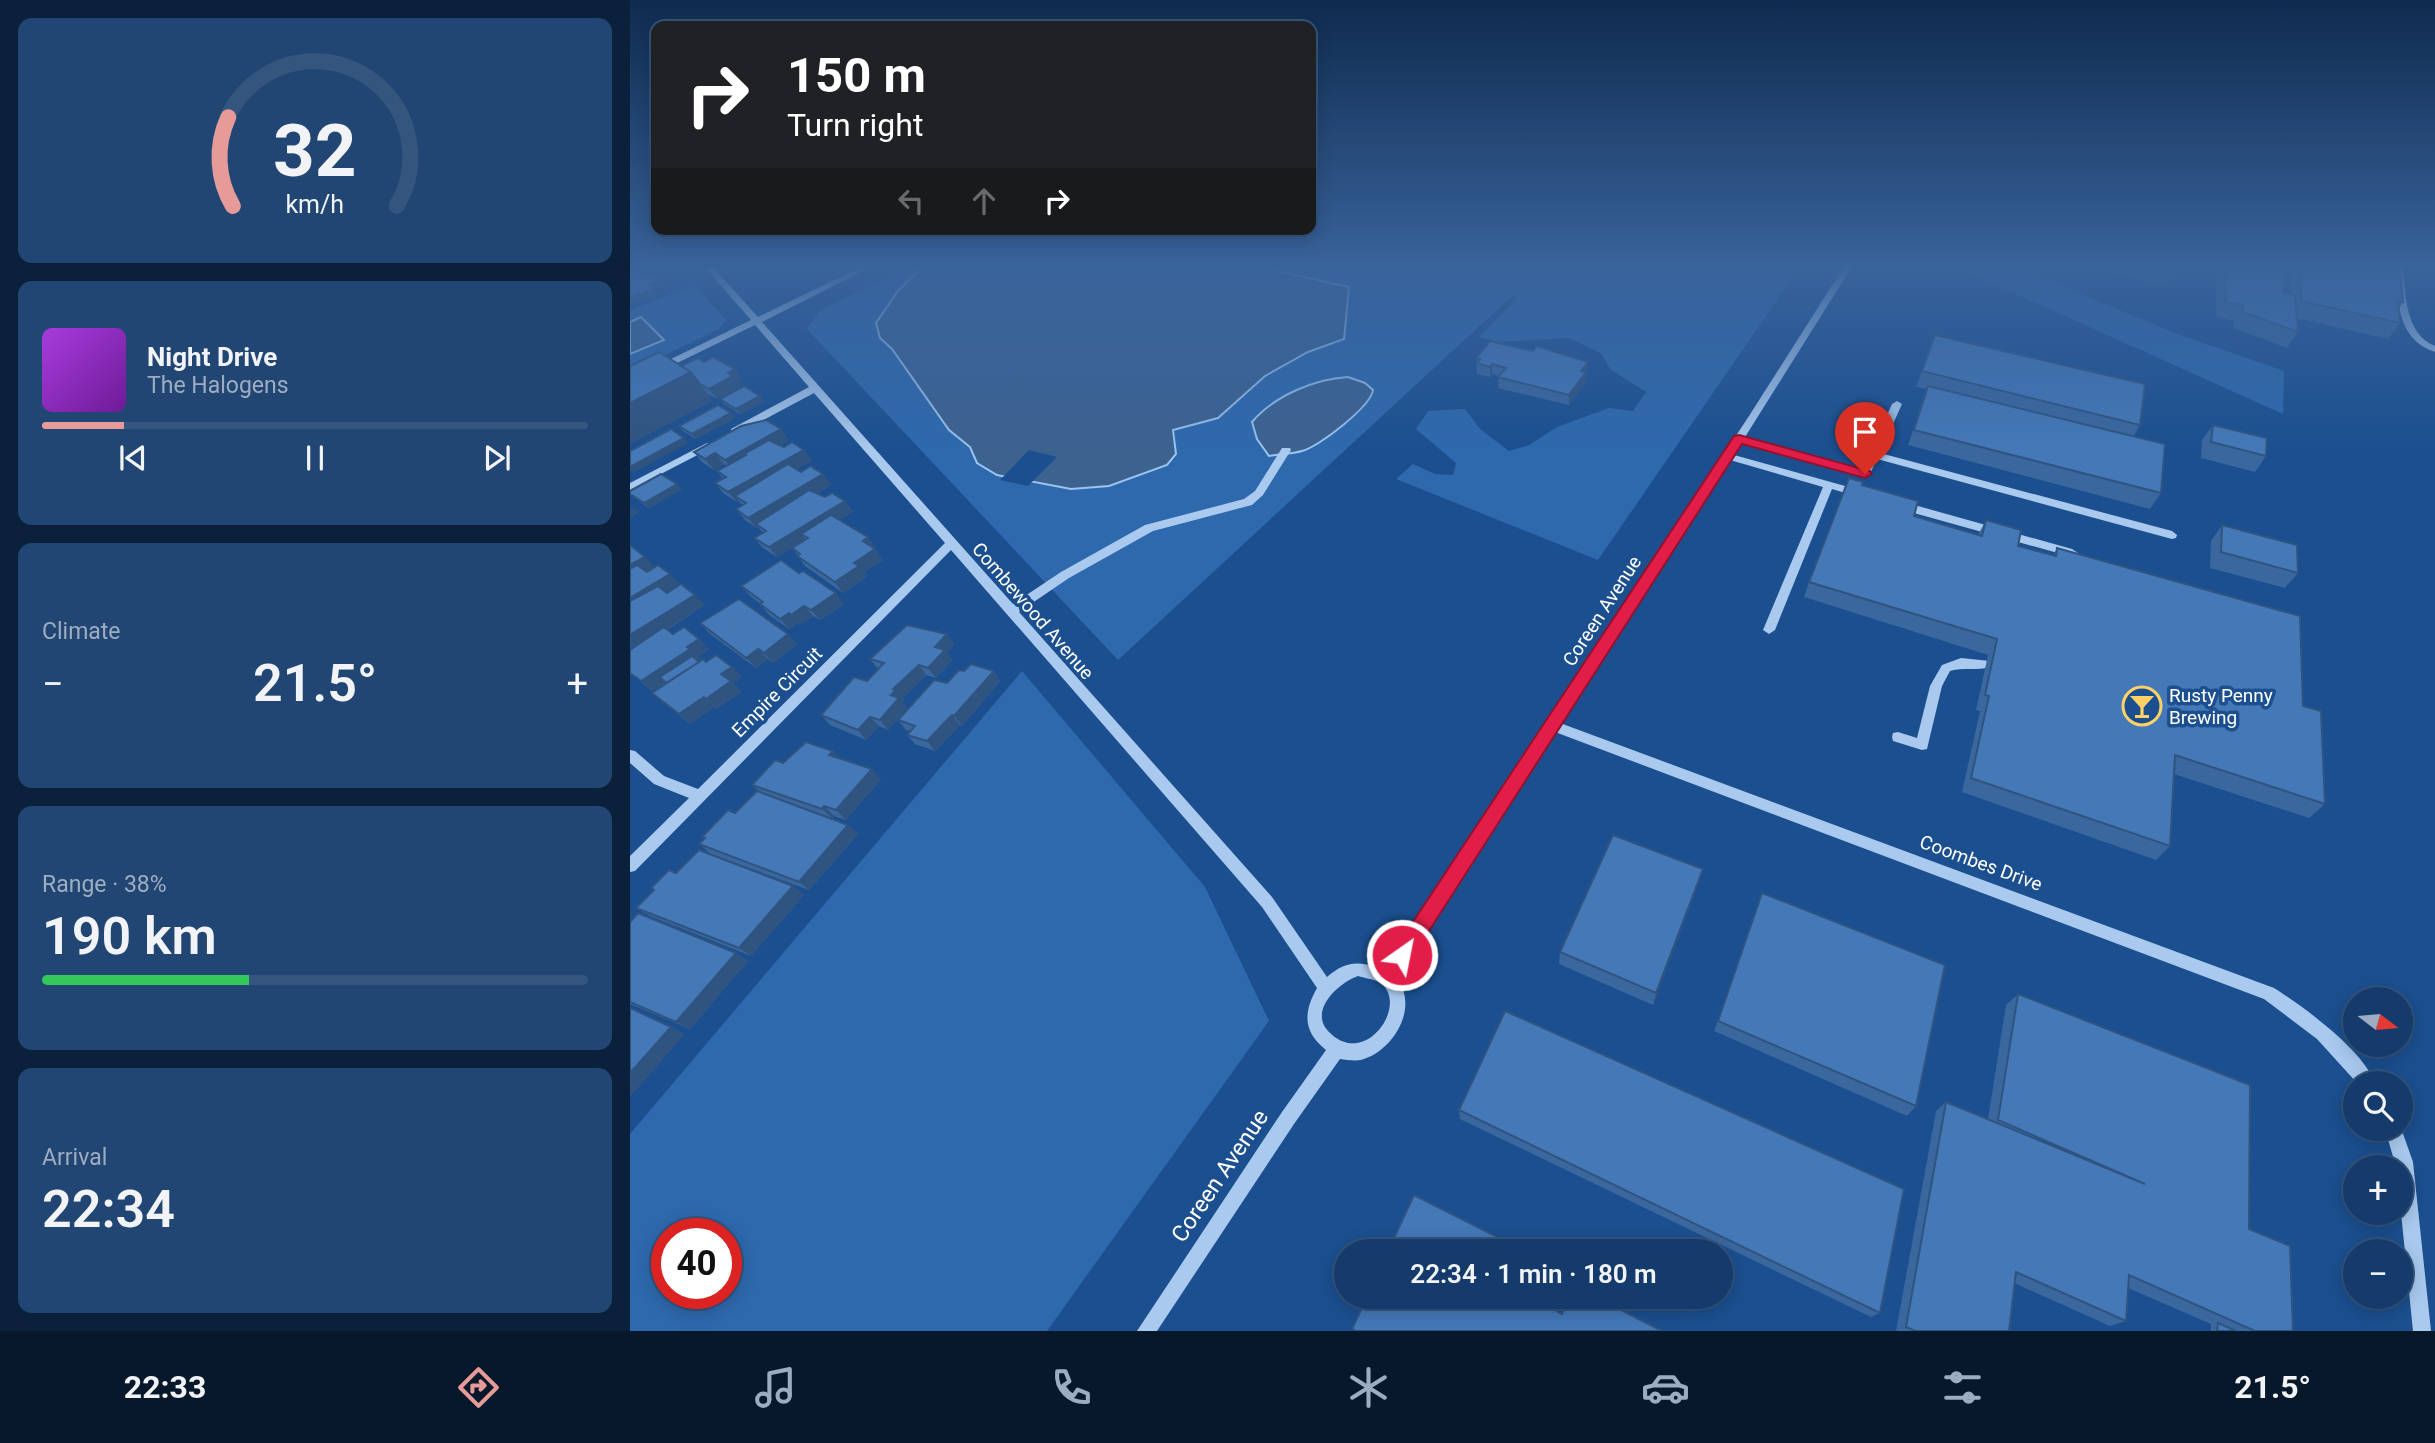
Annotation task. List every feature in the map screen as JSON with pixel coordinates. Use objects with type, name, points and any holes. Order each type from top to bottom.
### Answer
[{"type":"street","points":[[630,383],[747,327]]},
{"type":"street","name":"Combewood Avenue","points":[[760,327],[1267,902],[1325,987]]},
{"type":"street","name":"Coreen Avenue","points":[[1387,978],[1810,327]]},
{"type":"street","points":[[2408,327],[2419,341],[2435,349]]},
{"type":"street","points":[[726,436],[815,388]]},
{"type":"street","points":[[1739,439],[1865,474],[1897,404]]},
{"type":"street","points":[[630,487],[714,442]]},
{"type":"street","points":[[1010,612],[1065,575],[1149,528],[1248,502],[1259,493],[1286,450]]},
{"type":"street","points":[[1874,456],[2172,535]]},
{"type":"street","points":[[1727,457],[1869,496]]},
{"type":"street","points":[[1769,630],[1829,485]]},
{"type":"street","points":[[1883,500],[2084,556]]},
{"type":"street","name":"Empire Circuit","points":[[630,866],[951,544]]},
{"type":"street","points":[[1898,737],[1922,745],[1936,686],[1946,668],[1961,663],[1986,664]]},
{"type":"street","name":"Coombes Drive","points":[[1553,726],[2269,993],[2304,1016],[2338,1046],[2358,1071]]},
{"type":"street","points":[[630,755],[662,782],[700,796]]},
{"type":"street","points":[[1358,969],[1372,970],[1387,978],[1399,1003],[1394,1027],[1380,1042],[1366,1050],[1351,1052],[1326,1043],[1318,1032],[1315,1018],[1316,1004],[1325,987],[1336,977],[1358,969]]},
{"type":"street","name":"Coreen Avenue","points":[[1146,1331],[1337,1049]]},
{"type":"street","points":[[2397,1141],[2404,1162],[2422,1331]]},
{"type":"shaded area","points":[[630,327],[720,327],[719,329],[630,372]]},
{"type":"shaded area","points":[[630,327],[651,327],[664,340],[630,354]]},
{"type":"shaded area","points":[[808,327],[1478,327],[1118,660],[807,329]]},
{"type":"shaded area","points":[[877,327],[1345,327],[1344,339],[1308,352],[1265,376],[1218,418],[1173,430],[1176,454],[1167,465],[1109,486],[1071,489],[997,475],[977,463],[970,447],[949,430],[892,349],[880,338]]},
{"type":"shaded area","points":[[1489,327],[1758,327],[1598,560],[1396,479],[1413,464],[1435,474],[1453,475],[1456,463],[1416,429],[1428,411],[1465,409],[1480,429],[1509,451],[1529,445],[1557,427],[1609,408],[1633,411],[1646,392],[1610,369],[1601,353],[1569,338],[1499,342],[1479,337]]},
{"type":"shaded area","points":[[2090,327],[2160,327],[2284,371],[2283,414]]},
{"type":"shaded area","points":[[1348,377],[1365,383],[1373,390],[1354,415],[1310,448],[1269,456],[1257,439],[1252,422],[1261,413],[1283,397],[1308,385]]},
{"type":"shaded area","points":[[1022,671],[1205,887],[1269,1021],[1047,1331],[630,1331],[630,1134]]},
{"type":"pier","points":[[1029,450],[1057,457],[1028,486],[1000,480]]},
{"type":"building","points":[[2285,327],[2298,327],[2298,332]]},
{"type":"building","points":[[1935,335],[2145,384],[2140,425],[1922,371]]},
{"type":"building","points":[[1490,341],[1533,351],[1537,346],[1588,362],[1581,371],[1586,372],[1569,395],[1498,377],[1506,368],[1477,363],[1480,359],[1476,358]]},
{"type":"building","points":[[659,352],[691,372],[630,403],[630,366]]},
{"type":"building","points":[[713,357],[735,369],[728,373],[733,376],[709,389],[681,366],[698,358],[704,362]]},
{"type":"building","points":[[744,386],[760,396],[736,409],[720,399]]},
{"type":"building","points":[[1928,386],[2165,444],[2161,493],[1914,430]]},
{"type":"building","points":[[718,405],[731,413],[692,434],[679,426]]},
{"type":"building","points":[[766,420],[781,429],[725,460],[715,453],[705,459],[694,452],[741,426]]},
{"type":"building","points":[[2213,425],[2267,438],[2266,456],[2211,442]]},
{"type":"building","points":[[671,429],[684,438],[630,467],[630,451]]},
{"type":"building","points":[[769,440],[784,447],[792,442],[804,450],[728,492],[715,483],[726,477],[717,471]]},
{"type":"building","points":[[788,464],[801,472],[810,466],[823,474],[748,518],[736,509],[746,503],[735,496]]},
{"type":"building","points":[[661,474],[677,484],[644,503],[630,494],[630,491]]},
{"type":"building","points":[[1849,478],[1863,482],[1862,485],[1918,501],[1914,516],[1982,536],[1986,520],[2021,530],[2018,546],[2056,556],[2057,548],[2300,616],[2303,706],[2321,711],[2325,804],[2175,755],[2170,846],[1971,778],[1989,696],[1985,695],[1997,639],[1809,582]]},
{"type":"building","points":[[809,490],[825,497],[832,493],[845,501],[769,547],[754,538],[766,531],[756,524]]},
{"type":"building","points":[[831,515],[868,537],[863,541],[875,549],[854,563],[859,566],[835,582],[797,556],[800,554],[792,548],[808,538],[801,534]]},
{"type":"building","points":[[2222,525],[2297,545],[2298,573],[2221,552]]},
{"type":"building","points":[[630,545],[645,557],[630,565]]},
{"type":"building","points":[[781,560],[836,593],[811,610],[804,606],[780,619],[741,586]]},
{"type":"building","points":[[637,565],[647,572],[658,565],[670,574],[630,598],[630,569]]},
{"type":"building","points":[[681,584],[695,595],[630,635],[630,601],[658,586],[667,593]]},
{"type":"building","points":[[739,599],[788,634],[764,653],[758,649],[746,658],[700,623]]},
{"type":"building","points":[[907,625],[947,634],[935,647],[945,650],[928,668],[919,665],[893,689],[896,690],[891,695],[899,698],[880,720],[870,717],[858,730],[821,715],[854,677],[867,681],[884,663],[870,659]]},
{"type":"building","points":[[664,627],[673,634],[684,627],[699,639],[687,647],[690,649],[641,681],[630,673],[630,650]]},
{"type":"building","points":[[716,655],[732,667],[721,674],[731,681],[706,699],[704,697],[679,714],[652,693],[703,659],[706,662]]},
{"type":"building","points":[[692,656],[699,662],[666,683],[660,677]]},
{"type":"building","points":[[971,664],[994,671],[954,716],[927,741],[907,735],[915,726],[898,720],[934,680],[947,683],[959,670],[964,671]]},
{"type":"building","points":[[806,742],[833,751],[829,755],[872,769],[836,810],[824,806],[822,809],[752,785],[775,760],[783,763]]},
{"type":"building","points":[[757,791],[848,825],[799,882],[699,844],[705,838],[702,837],[728,810],[735,813]]},
{"type":"building","points":[[1613,835],[1703,869],[1656,993],[1560,952]]},
{"type":"building","points":[[699,850],[793,886],[739,948],[636,908],[669,870],[676,873]]},
{"type":"building","points":[[1762,893],[1945,965],[1916,1106],[1718,1021]]},
{"type":"building","points":[[638,913],[736,953],[676,1022],[630,1002],[630,922]]},
{"type":"building","points":[[2018,994],[2250,1085],[2249,1229],[2290,1246],[2293,1331],[2255,1331],[2129,1275],[2126,1321],[2016,1272],[2009,1331],[1915,1331],[1906,1327],[1946,1102],[2145,1184],[1998,1120]]},
{"type":"building","points":[[630,1008],[671,1027],[630,1073]]},
{"type":"building","points":[[1505,1011],[1904,1189],[1880,1313],[1733,1242],[1733,1239],[1727,1239],[1459,1110]]},
{"type":"building","points":[[1414,1195],[1501,1239],[1394,1239]]},
{"type":"building","points":[[1361,1309],[1553,1309],[1562,1314],[1564,1309],[1619,1309],[1662,1331],[1356,1331],[1352,1329]]},
{"type":"building","points":[[2218,1323],[2236,1331],[2217,1331]]},
{"type":"place","name":"Rusty Penny Brewing","points":[[2142,706]]},
{"type":"route","points":[[1402,955],[1739,439],[1865,474]]}]
